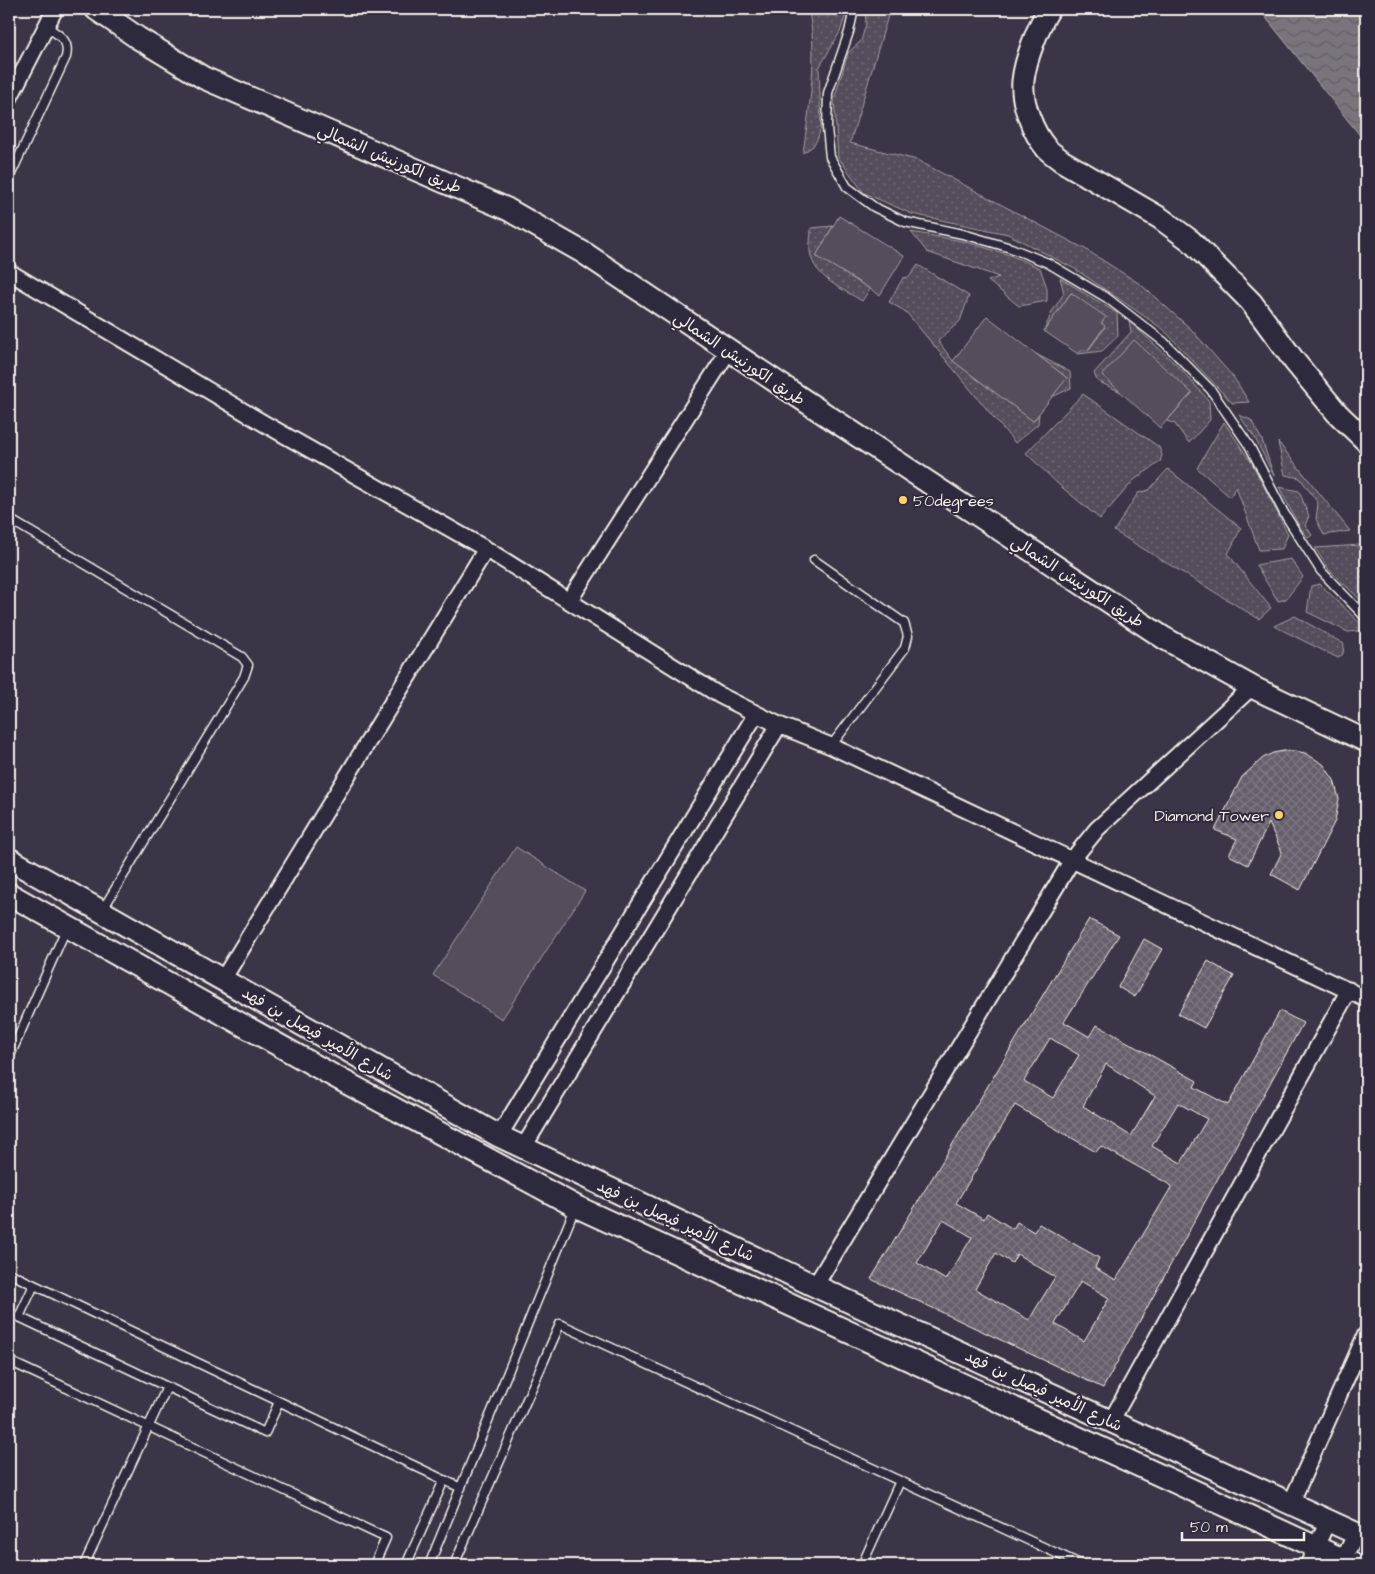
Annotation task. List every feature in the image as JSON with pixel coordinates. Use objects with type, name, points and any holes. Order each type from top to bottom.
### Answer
[{"type":"main road","name":"طريق الكورنيش الشمالي","points":[[96,9],[138,38],[204,78],[507,209],[584,253],[1164,638],[1252,688],[1366,741]]},
{"type":"main road","points":[[1049,9],[1040,24],[1023,82],[1026,108],[1036,133],[1048,150],[1062,161],[1160,218],[1191,241],[1251,302],[1295,362],[1337,413],[1366,441]]},
{"type":"main road","name":"شارع الأمير فيصل بن فهد","points":[[9,859],[499,1136],[815,1286],[1361,1535]]},
{"type":"main road","name":"شارع الأمير فيصل بن فهد","points":[[9,894],[399,1112],[575,1206],[1311,1557],[1346,1563]]},
{"type":"street","points":[[9,99],[55,9]]},
{"type":"street","points":[[9,272],[265,424],[486,549],[719,695],[779,725],[831,746],[1366,999]]},
{"type":"street","points":[[569,601],[729,350]]},
{"type":"street","points":[[223,979],[486,549]]},
{"type":"street","points":[[815,1286],[1072,860],[1097,829],[1252,688]]},
{"type":"street","points":[[499,1136],[756,714]]},
{"type":"street","points":[[523,1148],[779,725]]},
{"type":"street","points":[[1110,1421],[1349,990]]},
{"type":"street","points":[[1291,1503],[1366,1334]]},
{"type":"street","points":[[1311,1557],[1328,1520]]},
{"type":"street","points":[[1346,1563],[1361,1535]]},
{"type":"lane","points":[[854,9],[828,93],[827,128],[830,157],[847,187],[874,207],[905,222],[963,234],[1011,248],[1048,263],[1106,298],[1164,342],[1211,390],[1250,447],[1284,513],[1321,570],[1366,618]]},
{"type":"lane","points":[[9,178],[66,58],[68,49],[64,40],[46,26]]},
{"type":"lane","points":[[9,519],[242,656],[248,665],[244,678],[102,911]]},
{"type":"lane","points":[[814,560],[904,623],[908,636],[904,648],[831,746]]},
{"type":"lane","points":[[9,1058],[67,927]]},
{"type":"lane","points":[[429,1565],[575,1206]]},
{"type":"lane","points":[[9,1273],[461,1488]]},
{"type":"lane","points":[[34,1285],[18,1317],[265,1432],[279,1402]]},
{"type":"lane","points":[[454,1565],[560,1324],[1082,1565]]},
{"type":"lane","points":[[9,1361],[386,1538],[374,1565]]},
{"type":"lane","points":[[84,1565],[149,1427],[166,1386]]},
{"type":"lane","points":[[406,1565],[444,1480]]},
{"type":"lane","points":[[862,1565],[900,1481]]},
{"type":"shaded area","points":[[808,9],[845,9],[845,17],[840,32],[819,68],[821,127],[818,138],[813,146],[803,153],[813,62],[813,43]]},
{"type":"shaded area","points":[[865,9],[890,9],[850,143],[917,160],[1085,249],[1140,284],[1191,329],[1234,378],[1249,402],[1232,403],[1163,329],[1075,269],[1008,234],[912,214],[864,193],[838,157],[834,100],[848,53],[861,41],[866,24]]},
{"type":"shaded area","points":[[839,216],[904,256],[880,295],[816,256]]},
{"type":"shaded area","points":[[833,226],[816,256],[870,289],[862,301],[830,282],[817,269],[813,261],[810,252],[811,228]]},
{"type":"shaded area","points":[[911,232],[962,241],[1010,255],[1040,268],[1047,288],[1047,301],[1019,306],[988,281],[999,277],[927,252]]},
{"type":"shaded area","points":[[918,265],[969,296],[960,321],[938,341],[953,361],[1033,421],[1039,414],[1038,424],[1015,443],[906,312],[889,302],[903,278],[909,277]]},
{"type":"shaded area","points":[[1060,278],[1117,313],[1118,336],[1102,351],[1078,354],[1083,348],[1088,351],[1105,327],[1071,293],[1044,331],[1052,312],[1064,293]]},
{"type":"shaded area","points":[[1071,293],[1106,317],[1101,323],[1105,326],[1087,351],[1083,349],[1078,354],[1044,331]]},
{"type":"shaded area","points":[[987,316],[1067,378],[1033,421],[953,361]]},
{"type":"shaded area","points":[[1129,321],[1180,368],[1209,401],[1210,420],[1189,443],[1175,424],[1167,421],[1192,393],[1102,375],[1121,392],[1097,381],[1094,373],[1131,332]]},
{"type":"shaded area","points":[[1134,340],[1192,393],[1160,428],[1102,375]]},
{"type":"shaded area","points":[[1036,354],[1070,372],[1071,388],[1052,397],[1066,377]]},
{"type":"shaded area","points":[[1083,394],[1159,447],[1162,455],[1160,462],[1134,480],[1100,519],[1058,484],[1026,453]]},
{"type":"shaded area","points":[[1239,415],[1251,420],[1262,440],[1274,476],[1255,438]]},
{"type":"shaded area","points":[[1224,422],[1253,465],[1288,534],[1282,549],[1259,550],[1236,487],[1230,497],[1197,468]]},
{"type":"shaded area","points":[[1278,442],[1350,531],[1324,535],[1316,519],[1318,503],[1300,478],[1285,475]]},
{"type":"shaded area","points":[[1168,469],[1241,528],[1228,554],[1271,608],[1259,619],[1114,531],[1138,493],[1149,490]]},
{"type":"shaded area","points":[[1279,487],[1299,491],[1309,516],[1305,525],[1312,535],[1308,538],[1298,524]]},
{"type":"shaded area","points":[[1360,545],[1366,559],[1360,574],[1366,585],[1366,605],[1329,570],[1315,548]]},
{"type":"shaded area","points":[[1291,559],[1303,577],[1286,599],[1278,601],[1256,565]]},
{"type":"shaded area","points":[[1320,584],[1366,630],[1348,632],[1307,612],[1311,586]]},
{"type":"shaded area","points":[[1295,616],[1344,644],[1343,654],[1338,658],[1274,626]]},
{"type":"shaded area","points":[[516,847],[585,891],[502,1019],[433,975]]},
{"type":"water","points":[[1259,9],[1366,9],[1366,143]]},
{"type":"building","name":"Diamond Tower","points":[[1284,751],[1305,753],[1323,764],[1334,780],[1339,799],[1335,821],[1300,890],[1271,874],[1282,852],[1269,823],[1248,865],[1229,855],[1237,839],[1215,830],[1242,777],[1263,758],[1273,753]]},
{"type":"building","points":[[1089,919],[1119,935],[1064,1022],[1090,1037],[1097,1025],[1197,1081],[1194,1087],[1228,1105],[1280,1011],[1303,1023],[1103,1388],[871,1279]],"holes":[[[1050,1038],[1079,1055],[1053,1098],[1024,1081]],[[1106,1064],[1155,1096],[1131,1136],[1083,1106]],[[1178,1103],[1207,1119],[1181,1163],[1152,1146]],[[1015,1105],[1096,1152],[1101,1146],[1172,1186],[1116,1280],[1095,1268],[1099,1258],[1039,1224],[1034,1232],[1017,1222],[1013,1229],[987,1213],[984,1219],[956,1203]],[[943,1220],[972,1237],[946,1280],[917,1263]],[[996,1253],[1012,1263],[1017,1254],[1055,1277],[1029,1320],[975,1289]],[[1081,1281],[1109,1298],[1084,1341],[1055,1324]]]},
{"type":"building","points":[[1144,939],[1162,949],[1135,997],[1118,987]]},
{"type":"building","points":[[1208,961],[1234,976],[1204,1028],[1178,1014]]},
{"type":"place","name":"50degrees","points":[[903,500]]},
{"type":"place","name":"Diamond Tower","points":[[1279,815]]}]
